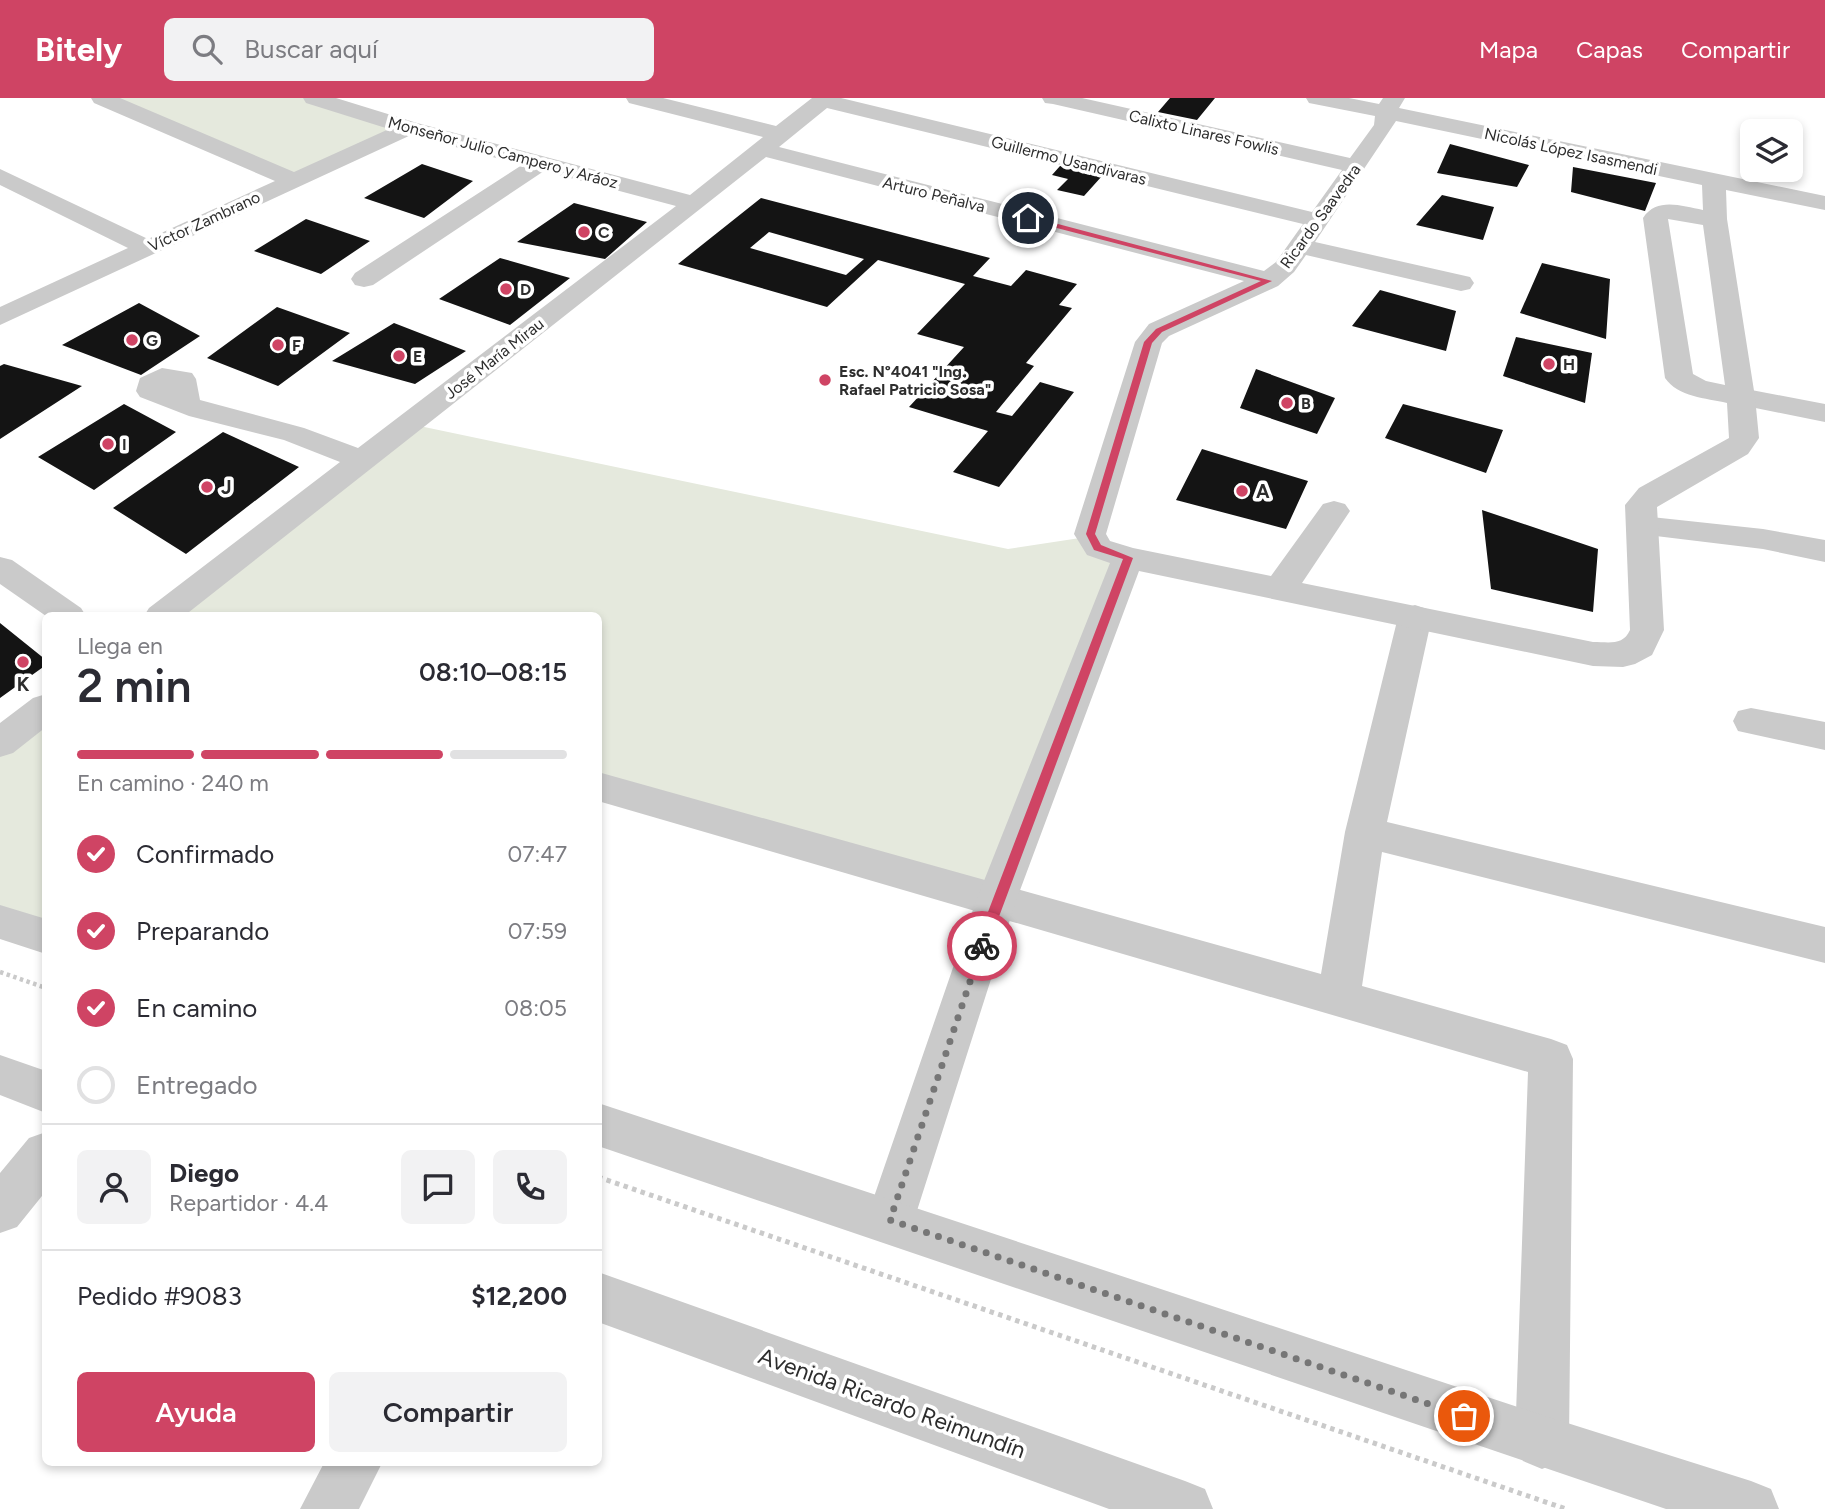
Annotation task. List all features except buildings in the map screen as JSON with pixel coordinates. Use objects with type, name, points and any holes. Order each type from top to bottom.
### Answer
[{"type":"street","points":[[102,98],[293,180]]},
{"type":"street","name":"Arturo Peñalva","points":[[637,98],[771,142],[1269,281]]},
{"type":"street","name":"Calixto Linares Fowlis","points":[[1053,98],[1356,166]]},
{"type":"street","name":"Nicolás López Isasmendi","points":[[1317,98],[1390,105],[1714,182],[1825,204]]},
{"type":"street","name":"Monseñor Julio Campero y Aráoz","points":[[322,99],[409,128],[694,204]]},
{"type":"street","name":"José María Mirau","points":[[166,612],[694,204],[824,99]]},
{"type":"street","name":"Guillermo Usandivaras","points":[[824,99],[1316,220]]},
{"type":"street","name":"Ricardo Saavedra","points":[[1128,558],[1098,548],[1090,534],[1149,342],[1159,330],[1269,281],[1284,267],[1385,125],[1390,105]]},
{"type":"street","name":"Víctor Zambrano","points":[[0,317],[409,128]]},
{"type":"street","points":[[365,279],[541,163]]},
{"type":"street","points":[[0,176],[147,248]]},
{"type":"street","points":[[890,1220],[996,901],[1128,558],[1593,654],[1623,655],[1640,646],[1647,630],[1641,505],[1650,495],[1738,448],[1744,438],[1741,397],[1714,219],[1714,182]]},
{"type":"street","points":[[1714,219],[1662,211],[1655,219],[1679,378],[1697,388],[1825,413]]},
{"type":"street","points":[[1301,246],[1461,283]]},
{"type":"street","points":[[186,405],[294,434],[362,460]]},
{"type":"street","points":[[1280,589],[1334,511]]},
{"type":"street","points":[[1642,526],[1763,539],[1825,551]]},
{"type":"street","points":[[0,568],[63,612]]},
{"type":"street","points":[[1339,996],[1364,832],[1415,617]]},
{"type":"street","points":[[0,743],[42,710]]},
{"type":"street","points":[[1751,720],[1825,736]]},
{"type":"street","points":[[602,787],[996,901],[1339,996],[1550,1059],[1542,1442]]},
{"type":"street","points":[[1364,832],[1825,945]]},
{"type":"street","points":[[0,922],[42,936]]},
{"type":"street","points":[[0,1075],[42,1091]]},
{"type":"street","points":[[602,1125],[890,1220],[1542,1442],[1751,1509]]},
{"type":"street","points":[[0,1210],[42,1159]]},
{"type":"street","name":"Avenida Ricardo Reimundín","points":[[602,1298],[1185,1509]]},
{"type":"street","points":[[328,1509],[353,1466]]},
{"type":"path","points":[[0,972],[42,987]]},
{"type":"path","points":[[602,1178],[1566,1509]]},
{"type":"shaded area","points":[[102,98],[308,98],[409,128],[293,180]]},
{"type":"shaded area","points":[[410,424],[1008,549],[1080,538],[1128,558],[996,901],[602,785],[602,612],[176,612]]},
{"type":"shaded area","points":[[42,714],[42,936],[0,922],[0,747]]},
{"type":"way so far","points":[[982,946],[890,1220],[1464,1416]]},
{"type":"place","name":"C","points":[[584,232]]},
{"type":"place","name":"D","points":[[506,289]]},
{"type":"place","name":"G","points":[[132,340]]},
{"type":"place","name":"F","points":[[278,345]]},
{"type":"place","name":"E","points":[[399,356]]},
{"type":"place","name":"H","points":[[1549,364]]},
{"type":"place","name":"Esc. N°4041 \"Ing. Rafael Patricio Sosa\"","points":[[825,380]]},
{"type":"place","name":"B","points":[[1287,403]]},
{"type":"place","name":"I","points":[[108,444]]},
{"type":"place","name":"J","points":[[207,487]]},
{"type":"place","name":"A","points":[[1242,491]]},
{"type":"place","name":"K","points":[[23,662]]},
{"type":"route","points":[[982,946],[996,901],[1128,558],[1098,548],[1090,534],[1149,342],[1159,330],[1269,281],[1028,218]]}]
